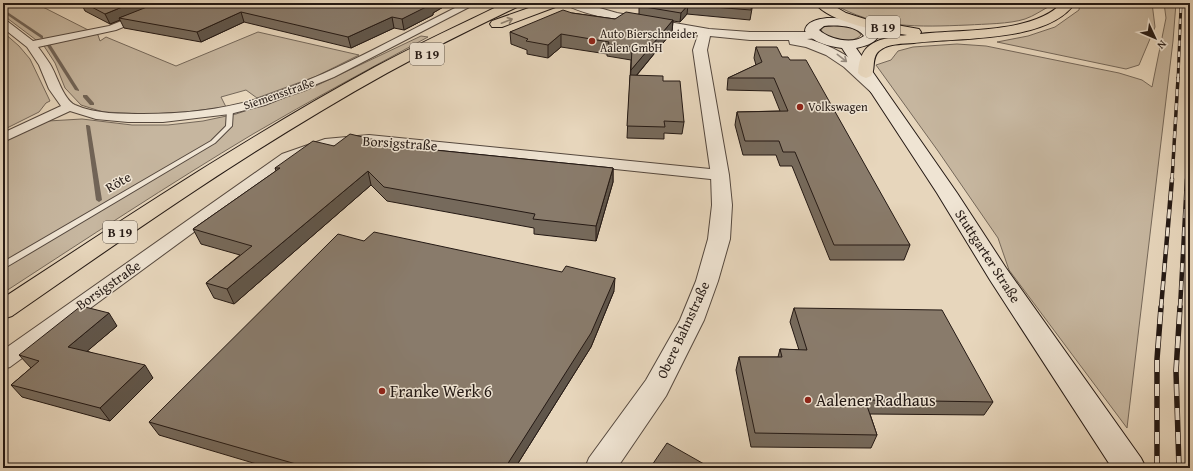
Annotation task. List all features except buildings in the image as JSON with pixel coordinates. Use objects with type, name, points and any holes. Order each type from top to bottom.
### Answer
[{"type":"highway","name":"B 19","points":[[3,310],[130,224],[306,113],[419,48],[515,3]]},
{"type":"highway","name":"B 19","points":[[306,113],[447,45],[553,3]]},
{"type":"highway","points":[[815,3],[821,15],[827,22]]},
{"type":"highway","name":"B 19","points":[[821,3],[841,15],[868,23],[903,30],[949,35],[1003,31],[1037,24],[1058,14],[1069,3]]},
{"type":"highway","points":[[870,34],[949,35]]},
{"type":"highway","points":[[871,82],[867,58],[871,50],[876,46],[883,43],[896,41],[949,35]]},
{"type":"main road","points":[[827,22],[854,25],[865,29],[870,34],[871,37],[866,41],[847,44],[828,41],[814,35],[812,28],[820,23],[827,22]]},
{"type":"main road","name":"Stuttgarter Straße","points":[[847,44],[871,82],[947,193],[998,274],[1126,462]]},
{"type":"street","points":[[31,45],[112,28],[174,3]]},
{"type":"street","name":"Siemensstraße","points":[[69,107],[96,115],[128,118],[163,118],[230,110],[261,102],[330,75],[472,3]]},
{"type":"street","points":[[571,3],[582,8],[610,16],[704,33],[765,37],[811,43],[834,52],[871,82]]},
{"type":"street","points":[[3,23],[31,45],[45,65],[55,89],[69,107],[3,138]]},
{"type":"street","name":"Obere Bahnstraße","points":[[600,468],[656,388],[692,320],[707,281],[719,239],[722,205],[720,175],[700,50],[704,33]]},
{"type":"street","points":[[765,37],[814,35]]},
{"type":"street","name":"Borsigstraße","points":[[3,361],[288,157],[325,143],[369,139],[720,175]]},
{"type":"lane","name":"Röte","points":[[3,266],[213,142],[229,126],[230,110]]},
{"type":"shaded area","points":[[3,3],[35,3],[98,35],[100,41],[106,37],[176,66],[258,32],[359,55],[317,76],[257,98],[246,90],[221,97],[226,107],[186,112],[149,114],[103,112],[81,105],[65,88],[55,63],[44,46],[3,15]]},
{"type":"shaded area","points":[[832,3],[1052,3],[1050,6],[1035,15],[1019,21],[997,24],[915,26],[881,22],[864,18]]},
{"type":"shaded area","points":[[1080,3],[1152,3],[1155,27],[1139,65],[1126,69],[997,42],[1028,36],[1055,27],[1079,10]]},
{"type":"shaded area","points":[[1164,3],[1176,3],[1173,41],[1127,428],[1009,270],[998,238],[876,65],[891,60],[898,51],[913,47],[957,44],[986,46],[1119,73],[1142,80],[1152,87],[1166,18]]},
{"type":"shaded area","points":[[829,25],[851,27],[861,35],[852,40],[835,39],[821,32],[822,28]]},
{"type":"shaded area","points":[[3,32],[19,46],[30,59],[50,101],[46,103],[39,112],[3,130]]},
{"type":"shaded area","points":[[421,36],[428,37],[318,97],[221,153],[158,192],[3,293],[3,142],[48,121],[82,119],[132,125],[168,125],[203,121],[236,114],[305,91]]},
{"type":"waterway","points":[[3,10],[42,37]]},
{"type":"waterway","points":[[48,44],[77,90]]},
{"type":"waterway","points":[[85,96],[92,104]]},
{"type":"waterway","points":[[88,126],[99,200]]},
{"type":"railway","points":[[1178,79],[1181,3]]},
{"type":"railway","points":[[1189,79],[1190,14]]},
{"type":"railway","points":[[1172,180],[1178,78]]},
{"type":"railway","points":[[1187,180],[1190,78]]},
{"type":"railway","points":[[1161,308],[1172,179]]},
{"type":"railway","points":[[1180,308],[1187,179]]},
{"type":"railway","points":[[1157,468],[1157,359],[1161,307]]},
{"type":"railway","points":[[1179,468],[1176,371],[1180,307]]},
{"type":"place","name":"Auto Bierschneider Aalen GmbH","points":[[592,41]]},
{"type":"place","name":"Volkswagen","points":[[800,107]]},
{"type":"place","name":"Franke Werk 6","points":[[382,391]]},
{"type":"place","name":"Aalener Radhaus","points":[[808,400]]}]
